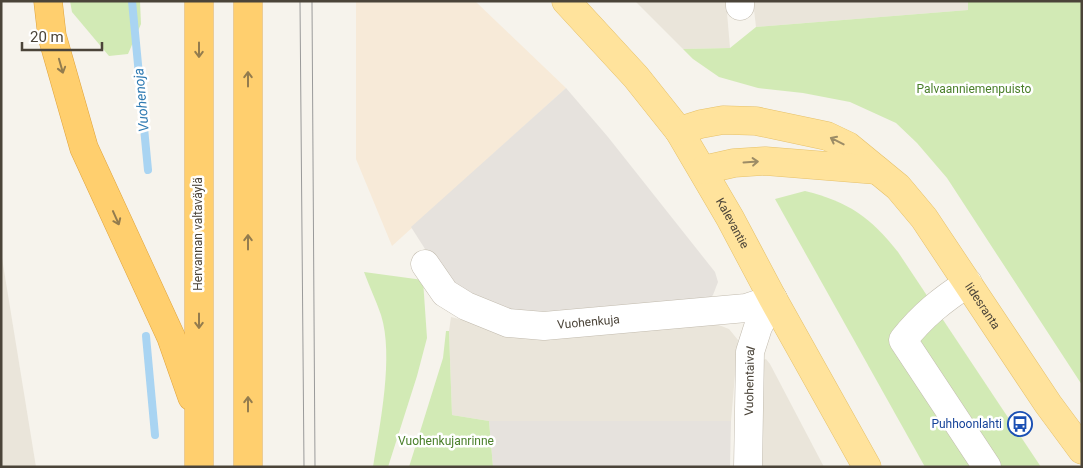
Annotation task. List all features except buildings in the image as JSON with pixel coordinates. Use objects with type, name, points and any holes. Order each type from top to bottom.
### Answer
[{"type":"highway","points":[[48,1],[52,36],[84,148],[171,337],[199,418]]},
{"type":"highway","name":"Hervannan valtaväylä","points":[[199,1],[199,467]]},
{"type":"highway","points":[[248,1],[248,467]]},
{"type":"main road","name":"Kalevantie","points":[[566,1],[636,77],[679,131],[703,170],[867,467]]},
{"type":"main road","name":"Iidesranta","points":[[679,131],[701,124],[737,119],[799,129],[828,136],[848,146],[898,187],[924,218],[1082,450]]},
{"type":"main road","points":[[703,170],[734,163],[765,161],[877,170]]},
{"type":"street","name":"Vuohenkuja","points":[[425,264],[446,293],[466,306],[508,322],[544,326],[746,308],[773,299]]},
{"type":"street","points":[[968,283],[937,303],[923,316],[904,340],[987,467]]},
{"type":"street","name":"Vuohentaival","points":[[748,467],[750,352],[758,327],[773,299]]},
{"type":"shaded area","points":[[356,1],[475,1],[566,88],[392,246],[356,159]]},
{"type":"shaded area","points":[[635,1],[726,1],[730,48],[683,49]]},
{"type":"shaded area","points":[[753,1],[968,1],[968,10],[756,27]]},
{"type":"shaded area","points":[[566,88],[608,137],[715,272],[718,282],[713,295],[706,302],[538,319],[459,294],[441,274],[411,227]]},
{"type":"shaded area","points":[[1,252],[36,467],[1,467]]},
{"type":"shaded area","points":[[451,317],[471,322],[711,322],[729,329],[738,340],[731,421],[489,421],[452,415],[449,331]]},
{"type":"shaded area","points":[[766,359],[824,467],[758,467],[762,360]]},
{"type":"shaded area","points":[[489,421],[731,421],[730,467],[493,467]]},
{"type":"green space","points":[[70,1],[140,1],[141,24],[128,54],[109,56],[72,12]]},
{"type":"green space","name":"Palvaanniemenpuisto","points":[[968,1],[1082,1],[1082,385],[947,178],[917,143],[896,123],[850,102],[803,93],[758,88],[719,77],[693,59],[683,49],[730,48],[756,27],[968,10]]},
{"type":"green space","points":[[805,191],[834,200],[858,212],[888,240],[898,252],[1041,467],[925,467],[775,199]]},
{"type":"green space","points":[[364,272],[423,280],[427,338],[388,467],[373,467],[384,390],[386,350],[385,332],[381,315]]},
{"type":"green space","name":"Vuohenkujanrinne","points":[[446,331],[449,331],[452,415],[489,421],[493,467],[409,467],[443,358]]},
{"type":"waterway","name":"Vuohenoja","points":[[132,1],[148,170]]},
{"type":"waterway","name":"Vuohenoja","points":[[146,336],[155,435]]},
{"type":"tram line","points":[[300,1],[304,467]]},
{"type":"tram line","points":[[312,1],[315,467]]},
{"type":"place","name":"Puhhoonlahti","points":[[1020,424]]}]
